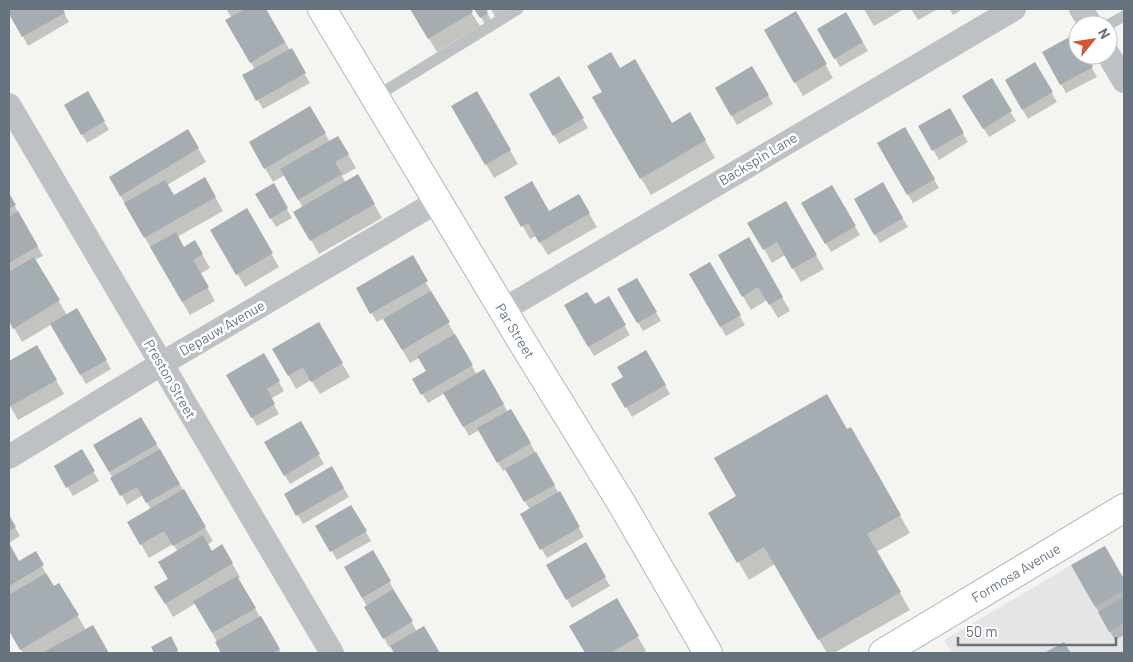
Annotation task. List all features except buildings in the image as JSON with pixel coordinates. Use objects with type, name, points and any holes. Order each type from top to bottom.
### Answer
[{"type":"street","name":"Par Street","points":[[322,9],[622,504],[708,653]]},
{"type":"street","name":"Backspin Lane","points":[[503,310],[1014,9]]},
{"type":"street","points":[[1114,65],[1124,82]]},
{"type":"street","name":"Preston Street","points":[[9,105],[332,653]]},
{"type":"street","name":"Depauw Avenue","points":[[9,457],[161,364],[438,202]]},
{"type":"street","name":"Formosa Avenue","points":[[883,653],[1124,508]]},
{"type":"lane","points":[[375,97],[518,9]]},
{"type":"shaded area","points":[[1104,546],[1124,580],[1124,653],[952,653],[944,640]]}]
